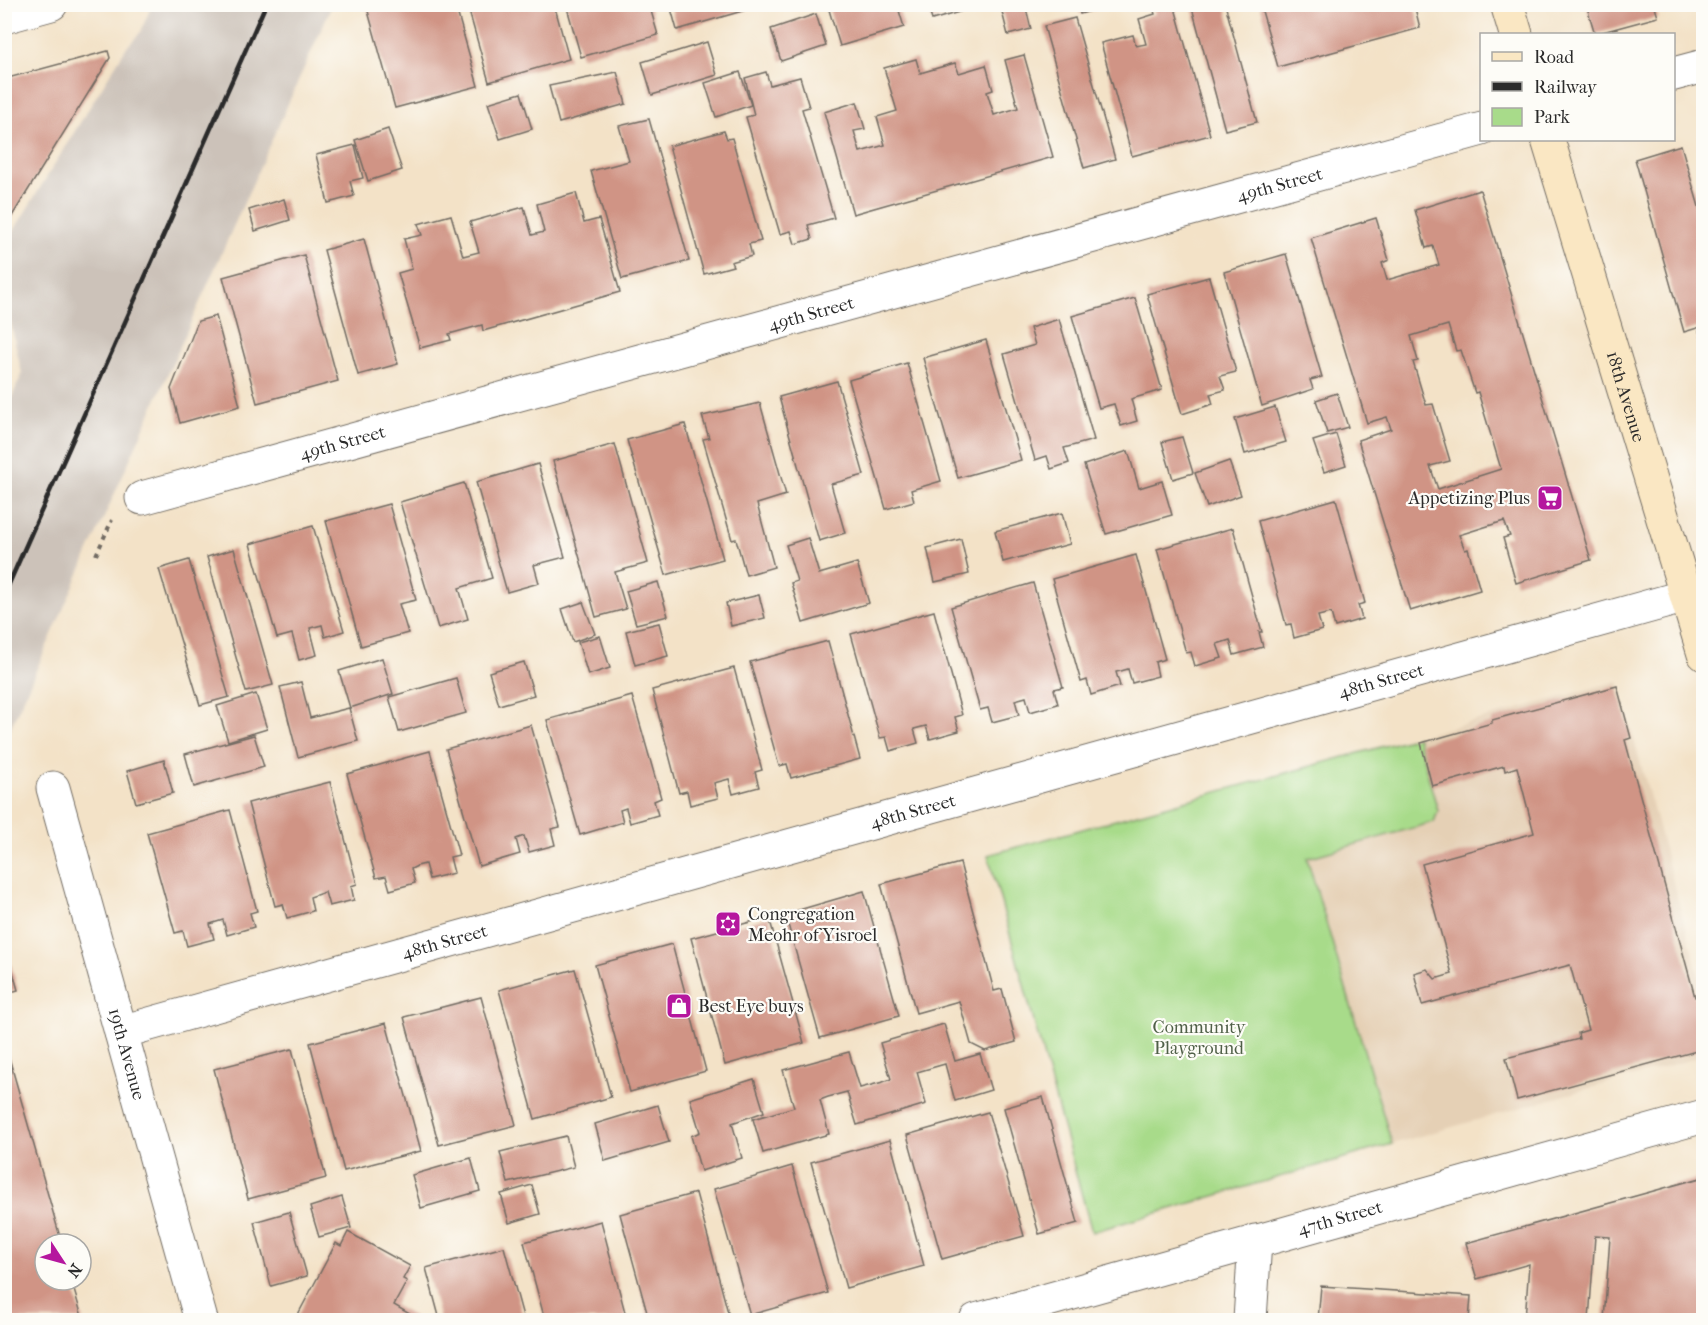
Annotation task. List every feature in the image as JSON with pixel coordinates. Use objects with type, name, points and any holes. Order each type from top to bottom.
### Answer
[{"type":"street","points":[[4,17],[51,4]]},
{"type":"street","points":[[1507,4],[1516,33]]},
{"type":"street","points":[[1675,74],[1704,66]]},
{"type":"street","name":"49th Street","points":[[142,498],[1480,130]]},
{"type":"street","name":"18th Avenue","points":[[1548,141],[1695,593],[1704,654]]},
{"type":"street","name":"48th Street","points":[[121,1032],[1695,593]]},
{"type":"street","name":"19th Avenue","points":[[53,788],[201,1320]]},
{"type":"street","name":"47th Street","points":[[976,1320],[1704,1116]]},
{"type":"street","points":[[1250,1320],[1255,1241]]},
{"type":"shaded area","points":[[152,5],[332,5],[5,740],[4,415],[22,374],[5,296],[5,245],[126,48],[140,33]]},
{"type":"shaded area","points":[[1618,681],[1703,991],[1703,1056],[1392,1144],[1307,858],[1434,822],[1438,811],[1417,737]]},
{"type":"green space","name":"Community Playground","points":[[1417,737],[1438,811],[1434,822],[1307,858],[1392,1144],[1092,1232],[988,855]]},
{"type":"building","points":[[366,4],[455,4],[478,86],[395,108]]},
{"type":"building","points":[[467,4],[554,4],[569,59],[489,82]]},
{"type":"building","points":[[566,4],[649,4],[658,35],[581,57]]},
{"type":"building","points":[[847,4],[897,4],[904,27],[840,46],[829,10]]},
{"type":"building","points":[[927,4],[983,4],[983,5],[932,20]]},
{"type":"building","points":[[1000,4],[1025,4],[1031,29],[1008,35]]},
{"type":"building","points":[[1077,4],[1112,4],[1112,5],[1080,14]]},
{"type":"building","points":[[1152,4],[1174,4],[1210,135],[1132,156],[1101,43],[1133,35],[1136,46],[1146,44],[1139,19],[1155,14]]},
{"type":"building","points":[[1191,4],[1225,4],[1257,122],[1225,130]]},
{"type":"building","points":[[1260,4],[1414,4],[1420,28],[1278,67]]},
{"type":"building","points":[[1586,4],[1654,4],[1658,17],[1595,33]]},
{"type":"building","points":[[670,5],[755,5],[756,7],[677,30]]},
{"type":"building","points":[[816,14],[826,46],[781,61],[771,29]]},
{"type":"building","points":[[1075,18],[1115,159],[1084,168],[1044,26]]},
{"type":"building","points":[[707,42],[717,75],[652,95],[642,62]]},
{"type":"building","points":[[108,51],[110,58],[4,229],[4,79]]},
{"type":"building","points":[[1024,55],[1053,157],[853,214],[824,112],[857,102],[865,129],[854,131],[860,152],[885,145],[877,117],[897,111],[884,68],[916,59],[920,73],[955,63],[959,73],[986,65],[993,90],[987,92],[994,115],[1018,108],[1005,60]]},
{"type":"building","points":[[617,72],[626,104],[559,123],[549,86]]},
{"type":"building","points":[[740,72],[751,105],[716,117],[705,83]]},
{"type":"building","points":[[766,72],[770,85],[800,77],[809,107],[802,109],[834,218],[808,225],[812,239],[795,244],[791,231],[780,234],[746,117],[754,115],[745,78]]},
{"type":"building","points":[[521,93],[532,129],[500,139],[488,103]]},
{"type":"building","points":[[649,119],[689,261],[622,279],[591,171],[629,161],[619,126]]},
{"type":"building","points":[[388,129],[402,170],[368,181],[355,140]]},
{"type":"building","points":[[724,131],[727,139],[732,138],[761,241],[749,244],[752,256],[731,262],[733,266],[704,274],[669,146]]},
{"type":"building","points":[[355,145],[363,178],[350,181],[354,196],[328,203],[316,155]]},
{"type":"building","points":[[1681,145],[1704,224],[1704,326],[1684,332],[1635,159]]},
{"type":"building","points":[[1480,190],[1591,560],[1516,583],[1503,538],[1510,536],[1504,521],[1459,535],[1465,550],[1468,549],[1480,590],[1410,611],[1358,440],[1391,429],[1387,417],[1367,423],[1311,238],[1376,218],[1389,260],[1382,263],[1387,280],[1439,265],[1433,246],[1426,248],[1415,210]],"holes":[[[1448,325],[1456,351],[1461,350],[1475,393],[1478,392],[1501,469],[1438,489],[1430,466],[1450,461],[1433,404],[1426,405],[1413,362],[1418,361],[1411,336]]]},
{"type":"building","points":[[576,193],[584,223],[599,219],[620,292],[483,331],[482,325],[449,334],[451,340],[420,348],[398,273],[412,269],[404,239],[422,235],[418,224],[451,215],[463,256],[479,252],[470,222],[524,207],[532,235],[544,232],[537,204]]},
{"type":"building","points":[[284,199],[290,220],[255,231],[249,210]]},
{"type":"building","points":[[364,239],[398,364],[358,375],[324,250]]},
{"type":"building","points":[[1286,254],[1322,377],[1310,380],[1313,389],[1262,406],[1224,272]]},
{"type":"building","points":[[304,255],[338,381],[257,403],[223,277]]},
{"type":"building","points":[[1209,277],[1236,372],[1220,376],[1225,390],[1210,394],[1213,404],[1182,414],[1147,294]]},
{"type":"building","points":[[1135,298],[1162,390],[1131,399],[1137,421],[1121,426],[1114,404],[1099,408],[1072,316]]},
{"type":"building","points":[[216,316],[240,406],[180,423],[171,389],[198,321]]},
{"type":"building","points":[[1059,319],[1094,440],[1064,448],[1069,463],[1051,469],[1047,456],[1035,460],[1004,354],[1035,345],[1030,328]]},
{"type":"building","points":[[1704,330],[1704,345],[1703,345],[1699,331]]},
{"type":"building","points":[[986,340],[1021,460],[958,478],[923,358]]},
{"type":"building","points":[[907,363],[941,481],[911,490],[914,501],[886,509],[849,380]]},
{"type":"building","points":[[837,381],[864,475],[831,484],[845,533],[819,541],[779,397]]},
{"type":"building","points":[[1337,393],[1348,427],[1327,433],[1316,400]]},
{"type":"building","points":[[760,403],[786,495],[757,504],[774,567],[746,575],[736,539],[732,540],[703,439],[709,438],[702,416]]},
{"type":"building","points":[[1275,407],[1286,442],[1245,454],[1235,419]]},
{"type":"building","points":[[685,424],[723,559],[666,575],[627,440]]},
{"type":"building","points":[[1336,434],[1346,465],[1324,472],[1313,441]]},
{"type":"building","points":[[1182,437],[1193,473],[1173,479],[1162,442]]},
{"type":"building","points":[[615,444],[648,563],[615,572],[626,609],[596,617],[553,461]]},
{"type":"building","points":[[1128,451],[1139,488],[1162,481],[1172,515],[1106,534],[1084,465]]},
{"type":"building","points":[[1229,461],[1241,495],[1207,507],[1195,473]]},
{"type":"building","points":[[538,464],[565,557],[534,565],[539,583],[507,592],[476,482]]},
{"type":"building","points":[[464,483],[492,578],[459,588],[468,619],[438,628],[400,502]]},
{"type":"building","points":[[1336,499],[1365,603],[1358,605],[1362,619],[1335,627],[1331,613],[1318,616],[1322,630],[1294,638],[1291,624],[1286,625],[1258,521]]},
{"type":"building","points":[[389,504],[416,600],[399,604],[408,633],[361,646],[326,521]]},
{"type":"building","points":[[1062,513],[1070,544],[1003,562],[995,531]]},
{"type":"building","points":[[313,526],[344,631],[325,637],[322,625],[310,628],[317,655],[299,660],[292,634],[277,638],[250,544]]},
{"type":"building","points":[[1233,528],[1262,632],[1259,632],[1263,647],[1234,655],[1230,640],[1217,644],[1222,658],[1195,666],[1191,652],[1186,653],[1157,549]]},
{"type":"building","points":[[808,538],[819,574],[857,563],[869,603],[803,623],[791,583],[797,581],[786,545]]},
{"type":"building","points":[[961,539],[969,574],[935,582],[927,548]]},
{"type":"building","points":[[234,549],[273,685],[246,692],[207,557]]},
{"type":"building","points":[[1136,555],[1165,659],[1155,662],[1158,676],[1132,683],[1128,669],[1116,672],[1120,686],[1091,695],[1087,680],[1081,682],[1052,579]]},
{"type":"building","points":[[189,560],[229,697],[200,705],[159,569]]},
{"type":"building","points":[[658,582],[668,616],[636,624],[626,591]]},
{"type":"building","points":[[1033,583],[1063,687],[1054,689],[1058,704],[1030,712],[1026,697],[1015,700],[1019,715],[992,722],[988,708],[980,710],[951,607]]},
{"type":"building","points":[[759,595],[765,618],[731,626],[726,603]]},
{"type":"building","points":[[583,602],[595,634],[573,642],[562,609]]},
{"type":"building","points":[[934,611],[962,715],[955,717],[959,731],[930,739],[926,726],[914,729],[918,743],[890,751],[886,737],[880,738],[851,634]]},
{"type":"building","points":[[659,623],[668,656],[635,665],[626,631]]},
{"type":"building","points":[[600,636],[610,668],[588,675],[578,642]]},
{"type":"building","points":[[828,641],[860,759],[791,778],[787,764],[779,766],[750,662]]},
{"type":"building","points":[[382,658],[393,694],[350,708],[339,671]]},
{"type":"building","points":[[524,662],[534,695],[499,705],[489,672]]},
{"type":"building","points":[[734,668],[762,770],[755,772],[759,787],[733,794],[729,779],[714,783],[718,798],[690,805],[687,791],[679,793],[652,690]]},
{"type":"building","points":[[456,678],[466,713],[399,732],[389,697]]},
{"type":"building","points":[[301,682],[310,718],[349,708],[358,741],[298,757],[280,687]]},
{"type":"building","points":[[1617,686],[1631,738],[1625,740],[1695,997],[1704,997],[1704,1049],[1517,1100],[1506,1058],[1579,1039],[1578,1033],[1588,1030],[1570,965],[1422,1005],[1414,973],[1427,969],[1435,979],[1452,974],[1422,864],[1534,833],[1517,767],[1505,771],[1504,766],[1432,786],[1421,743],[1492,723],[1492,720]]},
{"type":"building","points":[[256,694],[267,729],[228,741],[217,706]]},
{"type":"building","points":[[632,696],[661,798],[654,801],[658,815],[630,823],[626,808],[620,810],[623,822],[580,835],[547,720]]},
{"type":"building","points":[[531,725],[560,827],[551,829],[555,845],[529,852],[524,836],[516,839],[520,854],[479,866],[446,749]]},
{"type":"building","points":[[254,735],[264,767],[194,787],[185,754]]},
{"type":"building","points":[[430,751],[459,855],[450,857],[454,873],[429,879],[425,864],[417,866],[411,869],[415,883],[390,890],[386,876],[376,878],[347,774]]},
{"type":"building","points":[[164,760],[173,793],[136,803],[127,771]]},
{"type":"building","points":[[330,782],[357,884],[351,886],[354,900],[329,906],[325,892],[310,897],[313,911],[287,918],[283,904],[275,906],[248,803]]},
{"type":"building","points":[[230,810],[257,911],[250,913],[254,927],[227,935],[223,920],[210,924],[214,939],[187,946],[183,931],[175,933],[147,833]]},
{"type":"building","points":[[960,863],[994,991],[1002,989],[1016,1042],[985,1051],[971,1044],[959,1001],[916,1013],[881,884]]},
{"type":"building","points":[[864,891],[899,1016],[820,1038],[785,914]]},
{"type":"building","points":[[769,917],[804,1043],[725,1065],[691,938]]},
{"type":"building","points":[[4,941],[18,990],[4,994]]},
{"type":"building","points":[[672,944],[706,1071],[630,1092],[595,965]]},
{"type":"building","points":[[575,969],[611,1097],[535,1119],[499,990]]},
{"type":"building","points":[[481,997],[516,1125],[439,1145],[404,1017]]},
{"type":"building","points":[[386,1023],[421,1151],[344,1171],[310,1043]]},
{"type":"building","points":[[944,1024],[955,1061],[980,1054],[991,1090],[955,1101],[945,1064],[917,1072],[926,1104],[857,1125],[847,1092],[828,1097],[820,1100],[829,1134],[763,1153],[753,1119],[794,1107],[783,1070],[849,1052],[860,1088],[883,1082],[891,1079],[880,1043]]},
{"type":"building","points":[[4,1040],[59,1232],[33,1232],[33,1292],[75,1292],[83,1320],[4,1320]]},
{"type":"building","points":[[292,1049],[326,1178],[248,1199],[214,1069]]},
{"type":"building","points":[[754,1079],[764,1112],[732,1123],[742,1158],[701,1171],[691,1136],[700,1132],[690,1099]]},
{"type":"building","points":[[1043,1097],[1078,1223],[1039,1234],[1004,1108]]},
{"type":"building","points":[[658,1105],[669,1142],[605,1161],[595,1124]]},
{"type":"building","points":[[988,1112],[1024,1236],[942,1259],[907,1135]]},
{"type":"building","points":[[566,1136],[574,1167],[508,1183],[500,1152]]},
{"type":"building","points":[[890,1140],[924,1266],[846,1288],[811,1162]]},
{"type":"building","points":[[471,1158],[480,1191],[421,1208],[412,1175]]},
{"type":"building","points":[[792,1166],[828,1293],[750,1315],[714,1189]]},
{"type":"building","points":[[1704,1177],[1704,1320],[1604,1320],[1610,1237],[1595,1236],[1589,1320],[1525,1320],[1529,1264],[1477,1279],[1466,1243]]},
{"type":"building","points":[[532,1185],[540,1214],[509,1223],[501,1194]]},
{"type":"building","points":[[696,1193],[730,1320],[649,1320],[620,1214]]},
{"type":"building","points":[[342,1197],[351,1228],[319,1237],[310,1207]]},
{"type":"building","points":[[289,1212],[307,1276],[271,1286],[254,1222]]},
{"type":"building","points":[[601,1221],[627,1320],[545,1320],[524,1242]]},
{"type":"building","points":[[348,1232],[410,1266],[403,1279],[407,1281],[394,1305],[413,1316],[414,1320],[295,1320],[336,1243],[341,1246]]},
{"type":"building","points":[[504,1247],[524,1320],[440,1320],[426,1268]]},
{"type":"building","points":[[1321,1286],[1471,1296],[1469,1320],[1318,1320]]},
{"type":"railway","points":[[4,595],[266,4]]},
{"type":"place","name":"Appetizing Plus","points":[[1550,498]]},
{"type":"place","name":"Congregation Meohr of Yisroel","points":[[728,924]]},
{"type":"place","name":"Best Eye buys","points":[[679,1006]]}]
